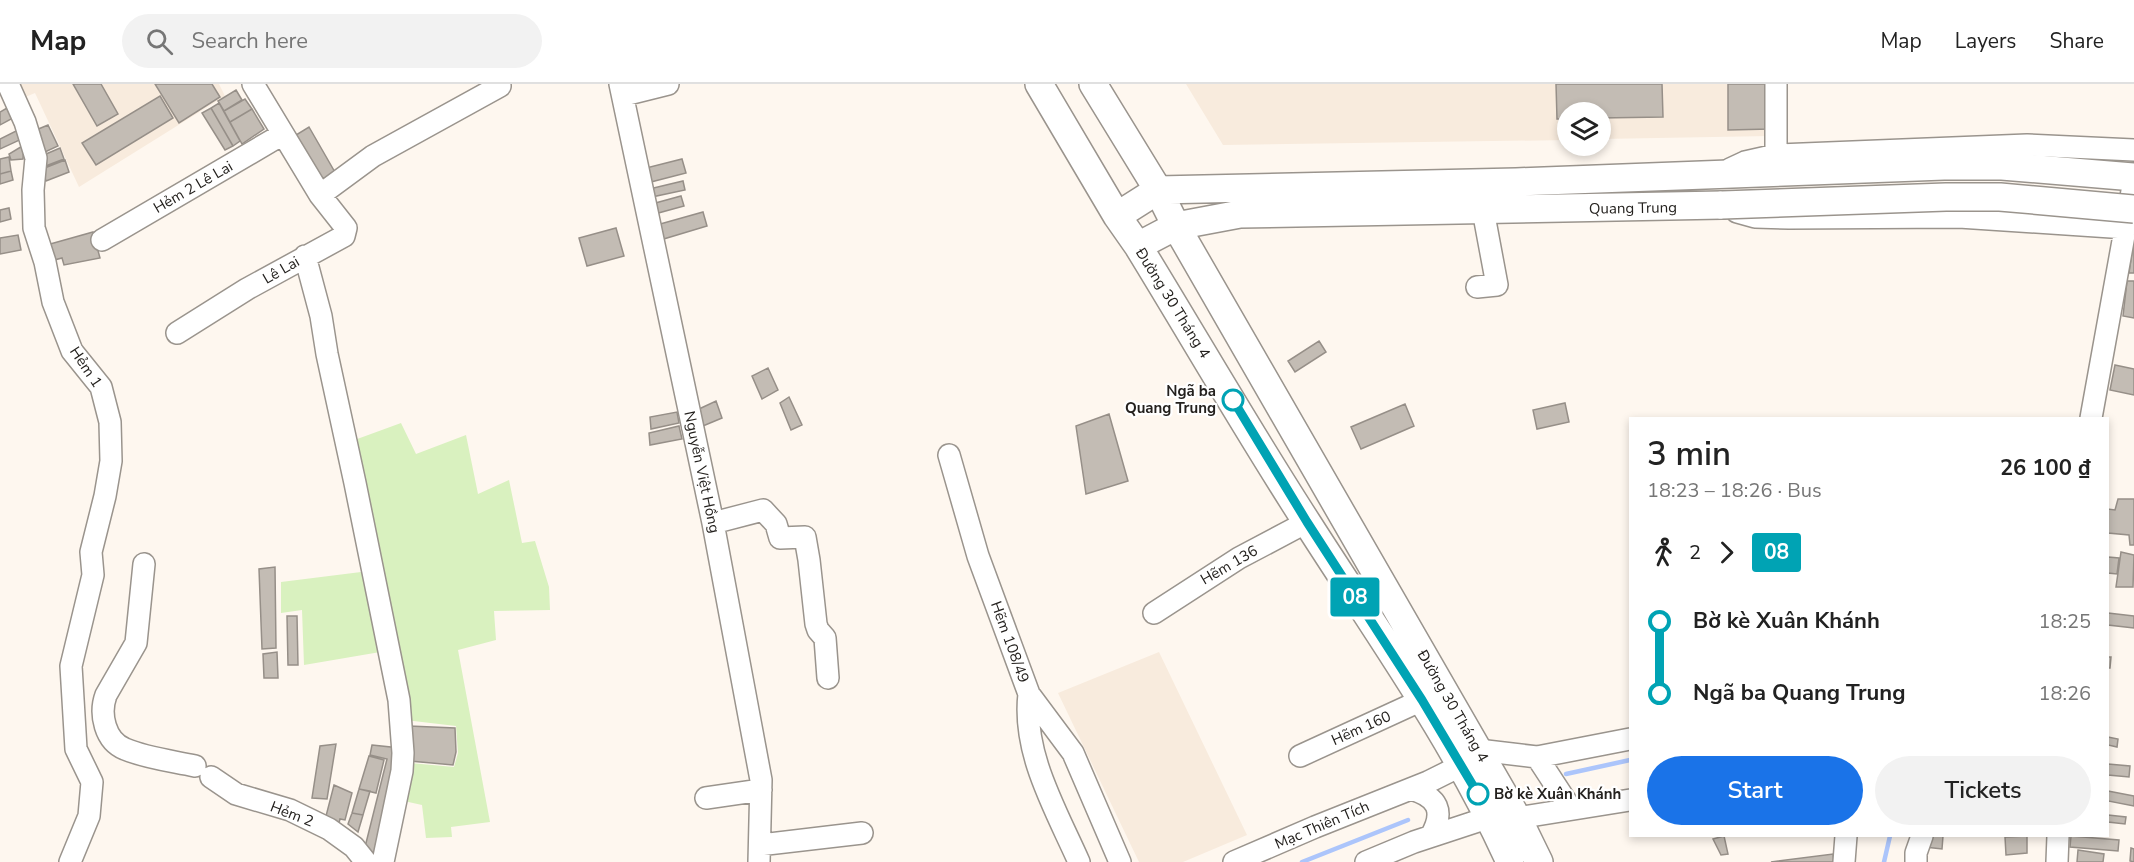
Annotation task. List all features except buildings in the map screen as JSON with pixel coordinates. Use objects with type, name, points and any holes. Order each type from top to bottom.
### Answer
[{"type":"main road","name":"Đường 30 Tháng 4","points":[[1039,84],[1117,216],[1138,246],[1307,522],[1422,700],[1517,818],[1539,862]]},
{"type":"main road","name":"Đường 30 Tháng 4","points":[[1094,84],[1158,189],[1176,226],[1470,757],[1490,818],[1510,862]]},
{"type":"main road","name":"Quang Trung","points":[[1158,189],[1516,182],[1944,166],[2002,166],[2134,179]]},
{"type":"main road","points":[[1117,216],[1158,189]]},
{"type":"main road","name":"Quang Trung","points":[[1138,246],[1176,226],[1240,214],[1719,206],[2000,197],[2130,218]]},
{"type":"street","name":"Hẻm 1","points":[[8,84],[25,122],[36,158],[33,190],[34,228],[45,262],[53,302],[72,351],[101,387],[110,422],[111,461],[91,552],[93,575],[71,666],[76,749],[92,782],[89,816],[70,862]]},
{"type":"street","name":"Lê Lai","points":[[177,333],[247,289],[346,233],[346,228],[320,195],[253,84]]},
{"type":"street","points":[[320,195],[373,156],[500,86],[498,84]]},
{"type":"street","points":[[622,89],[668,84]]},
{"type":"street","points":[[1776,84],[1776,155]]},
{"type":"street","name":"Nguyễn Việt Hồng","points":[[622,89],[713,522],[761,780],[759,853]]},
{"type":"street","name":"Hẻm 2 Lê Lai","points":[[102,240],[283,134]]},
{"type":"street","name":"Quang Trung","points":[[1719,175],[1745,162],[1776,155],[2027,145],[2134,150]]},
{"type":"street","points":[[2091,417],[2130,218],[2134,179]]},
{"type":"street","points":[[1477,287],[1497,285],[1483,210]]},
{"type":"street","points":[[305,256],[321,316],[399,700],[404,753],[383,862]]},
{"type":"street","name":"Hẽm 108/49","points":[[949,455],[978,556],[1029,694],[1027,712],[1033,750],[1079,862]]},
{"type":"street","points":[[713,522],[763,510],[776,524],[780,538],[805,537],[816,624],[825,638],[828,678]]},
{"type":"street","name":"Hẽm 136","points":[[1154,613],[1239,558],[1307,522]]},
{"type":"street","name":"Hẻm 2","points":[[144,564],[136,644],[103,704],[103,717],[112,740],[123,749],[203,772],[236,794],[290,810],[329,829],[354,848],[366,862]]},
{"type":"street","points":[[1029,694],[1073,753],[1120,862]]},
{"type":"street","name":"Hẽm 160","points":[[1300,756],[1422,700]]},
{"type":"street","points":[[1470,757],[1537,757],[1629,739]]},
{"type":"street","name":"Mạc Thiên Tích","points":[[1234,862],[1412,789],[1470,757]]},
{"type":"street","points":[[1537,757],[1571,809]]},
{"type":"street","points":[[1412,789],[1422,792],[1436,804],[1439,816],[1437,827],[1431,836]]},
{"type":"street","points":[[706,798],[761,790]]},
{"type":"street","points":[[1517,818],[1629,800]]},
{"type":"street","points":[[1366,862],[1431,836],[1490,818]]},
{"type":"street","points":[[759,853],[862,833]]},
{"type":"street","points":[[1844,862],[1846,837]]},
{"type":"street","points":[[1916,862],[1916,853],[1922,837]]},
{"type":"street","points":[[2057,862],[2058,837]]},
{"type":"shaded area","points":[[15,84],[219,84],[225,96],[79,187],[35,93],[23,98]]},
{"type":"shaded area","points":[[1186,84],[1770,84],[1770,136],[1611,139],[1611,102],[1557,102],[1557,140],[1223,145]]},
{"type":"shaded area","points":[[1159,652],[1247,835],[1183,862],[1139,862],[1058,693]]},
{"type":"green space","points":[[401,423],[416,454],[466,435],[478,494],[509,480],[522,543],[535,541],[549,587],[550,610],[494,611],[496,640],[458,650],[490,822],[451,827],[452,837],[426,838],[422,805],[404,801],[410,763],[454,767],[458,753],[456,726],[405,720],[392,650],[304,665],[302,610],[281,613],[281,582],[369,571],[349,442]]},
{"type":"waterway","points":[[1566,774],[1629,760]]},
{"type":"waterway","points":[[1302,862],[1408,820]]},
{"type":"waterway","points":[[1884,862],[1890,837]]},
{"type":"bus line","name":"08","points":[[1233,400],[1307,522],[1422,700],[1478,794]]},
{"type":"place","name":"Ngã ba Quang Trung","points":[[1233,400]]},
{"type":"place","name":"Bờ kè Xuân Khánh","points":[[1478,794]]}]
